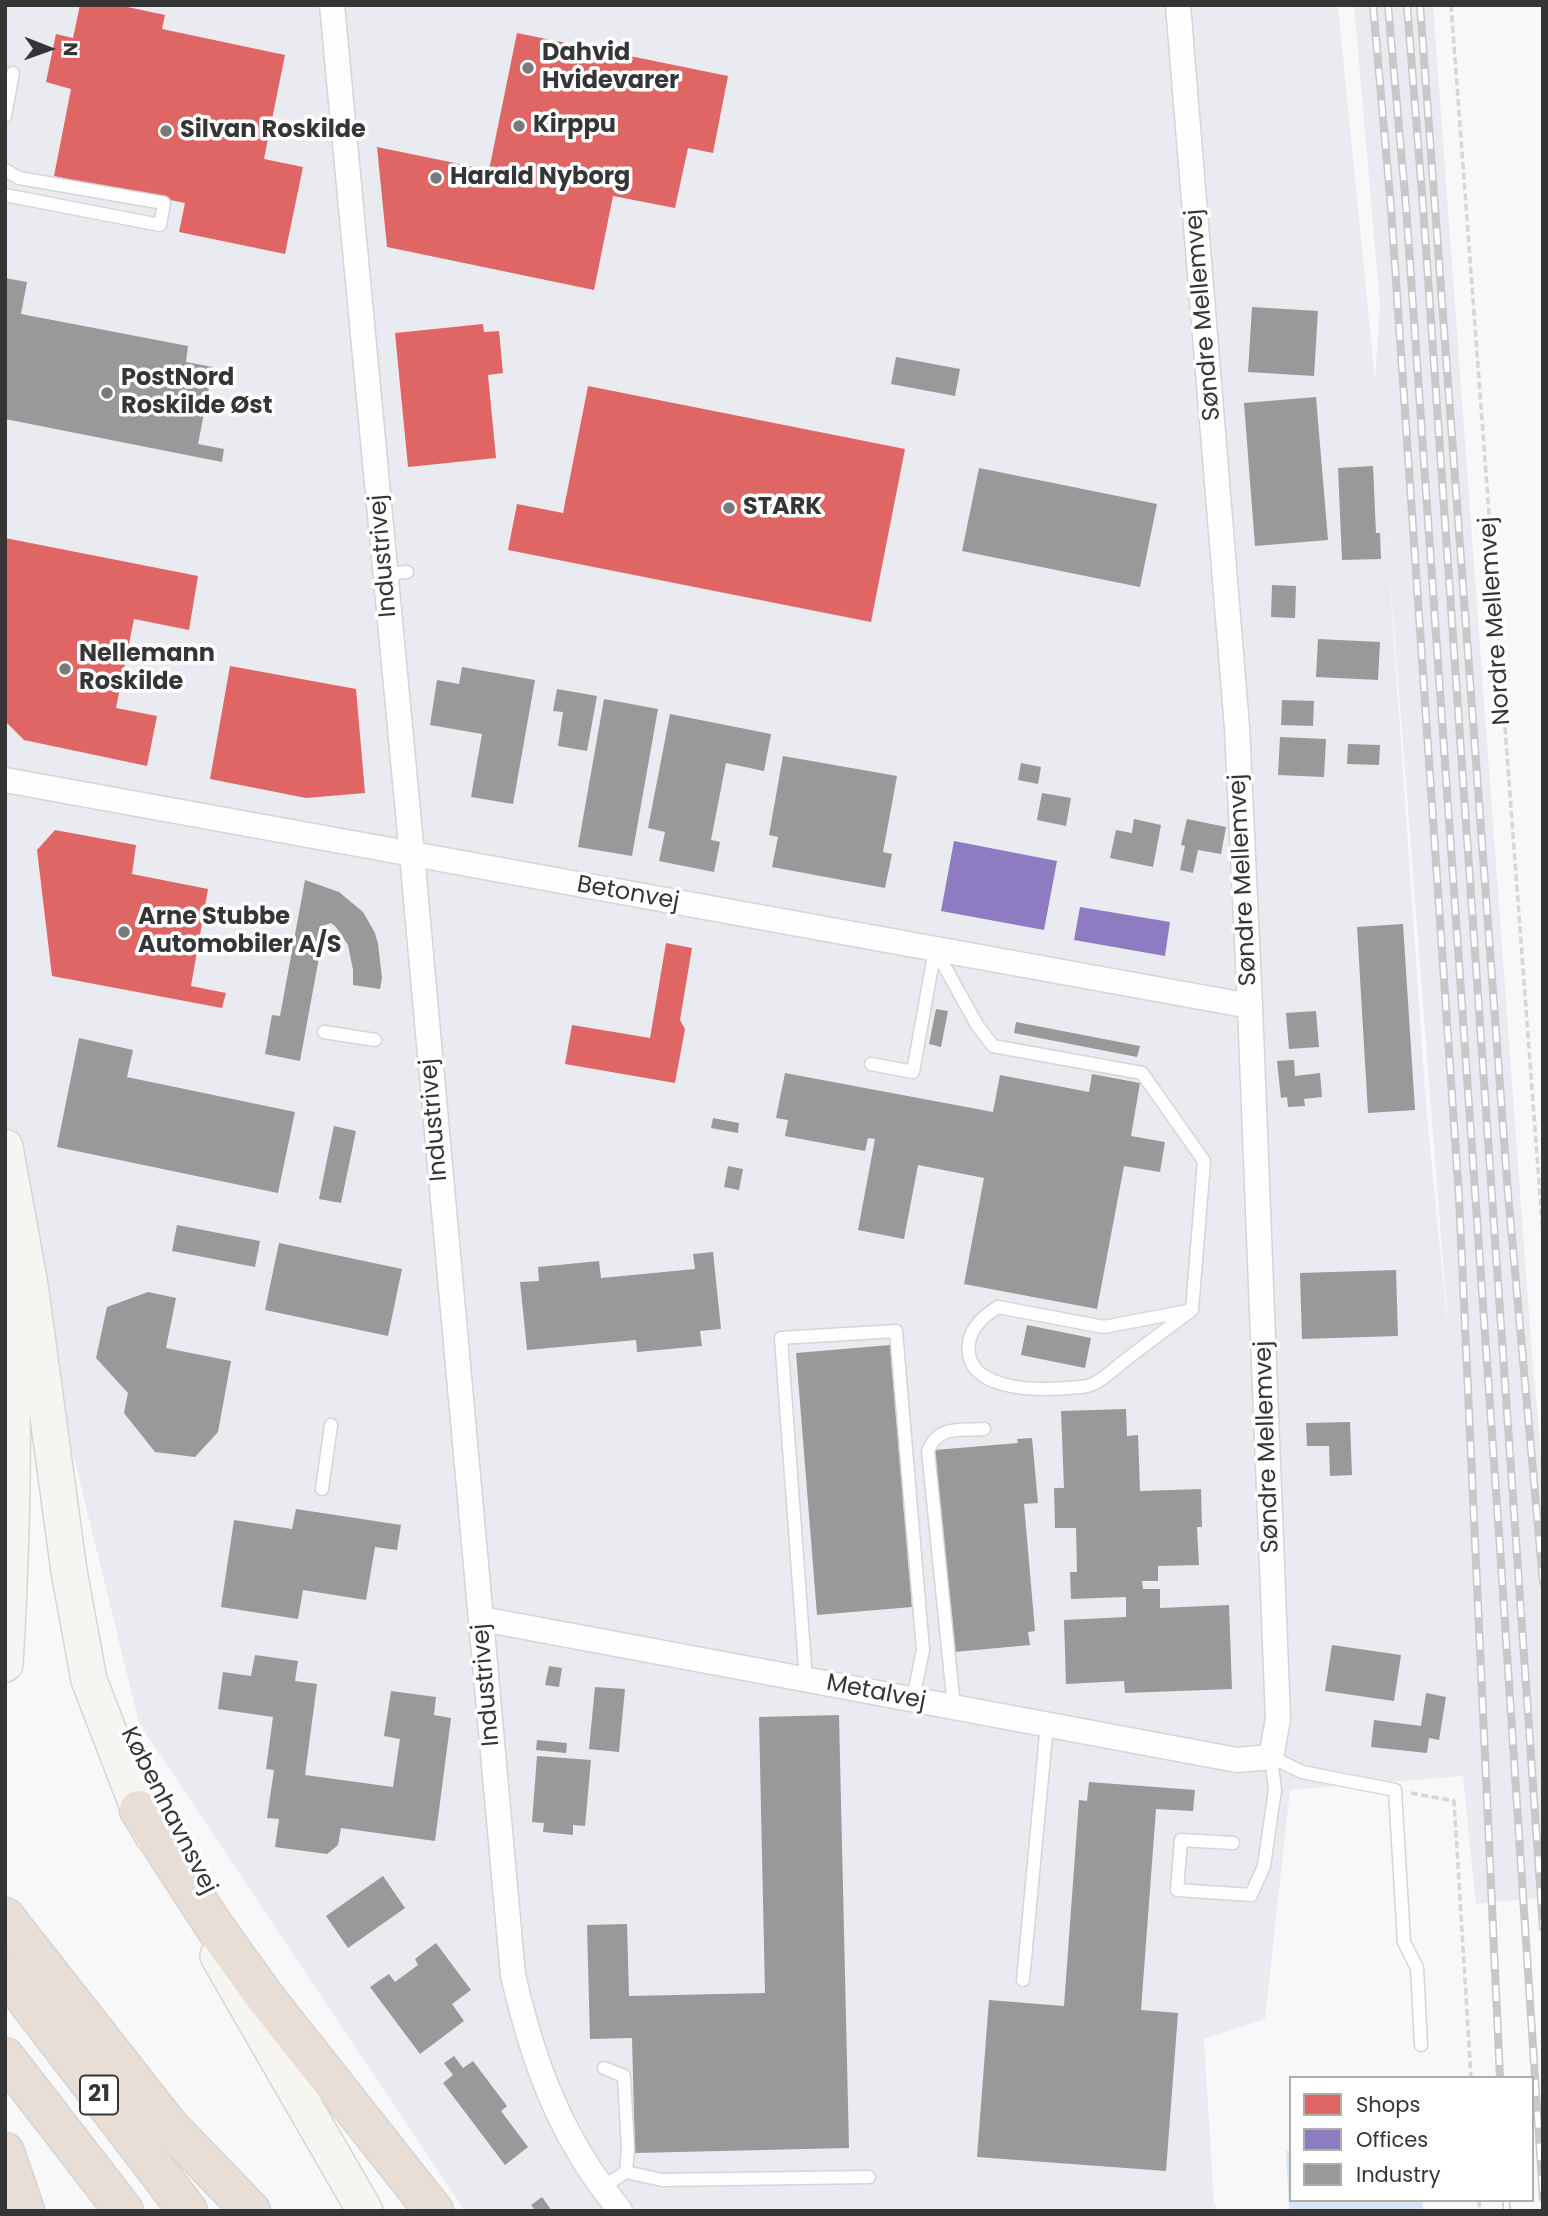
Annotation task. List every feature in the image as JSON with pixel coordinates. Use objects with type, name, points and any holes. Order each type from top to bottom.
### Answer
[{"type":"highway","points":[[139,1810],[212,1923],[265,1997],[434,2211]]},
{"type":"highway","points":[[8,1920],[169,2126],[251,2211]]},
{"type":"highway","name":"21","points":[[8,1976],[188,2211]]},
{"type":"highway","name":"21","points":[[10,2063],[124,2211]]},
{"type":"highway","points":[[5,2152],[24,2211]]},
{"type":"main road","name":"Københavnsvej","points":[[5,1147],[30,1281],[69,1571],[89,1680],[139,1810],[224,1966],[365,2211]]},
{"type":"main road","points":[[5,1233],[12,1543],[5,1664]]},
{"type":"main road","points":[[5,2183],[11,2211]]},
{"type":"street","name":"Industrivej","points":[[332,5],[396,573],[412,855],[513,1975],[531,2047],[541,2074],[577,2149],[620,2211]]},
{"type":"street","name":"Søndre Mellemvej","points":[[1178,5],[1237,727],[1278,1719],[1271,1757]]},
{"type":"street","name":"Betonvej","points":[[5,780],[1250,1006]]},
{"type":"street","name":"Metalvej","points":[[482,1619],[1237,1760],[1271,1757]]},
{"type":"lane","points":[[5,116],[13,73]]},
{"type":"lane","points":[[5,170],[19,178],[164,204],[160,225],[5,195]]},
{"type":"lane","points":[[871,1064],[913,1072],[935,949]]},
{"type":"lane","points":[[935,949],[976,1026],[993,1046],[1142,1073],[1204,1161],[1192,1310],[1092,1385],[1055,1389],[1016,1387],[982,1375],[972,1366],[968,1352],[969,1339],[976,1325],[986,1314],[998,1307],[1104,1327],[1192,1310]]},
{"type":"lane","points":[[324,1032],[375,1040]]},
{"type":"lane","points":[[806,1679],[781,1338],[896,1331],[923,1650],[913,1699]]},
{"type":"lane","points":[[322,1489],[331,1425]]},
{"type":"lane","points":[[954,1707],[928,1451],[932,1440],[940,1433],[984,1429]]},
{"type":"lane","points":[[1023,1980],[1047,1724]]},
{"type":"lane","points":[[1271,1757],[1302,1772],[1395,1790],[1404,1942],[1417,1968],[1421,2045]]},
{"type":"lane","points":[[1233,1843],[1181,1840],[1177,1890],[1251,1895],[1264,1866],[1275,1790],[1271,1757]]},
{"type":"lane","points":[[604,2068],[624,2077],[628,2150],[626,2172]]},
{"type":"lane","points":[[603,2187],[626,2172],[662,2180],[870,2177]]},
{"type":"path","name":"Nordre Mellemvej","points":[[1451,5],[1543,1236]]},
{"type":"path","points":[[1395,1790],[1454,1801],[1471,2076]]},
{"type":"shaded area","points":[[5,5],[1338,5],[1375,381],[1380,306],[1354,5],[1433,5],[1543,1475],[1543,1898],[1476,1904],[1463,1776],[1290,1790],[1265,2019],[1204,2039],[1214,2203],[1220,2211],[596,2211],[595,2208],[591,2211],[465,2211],[139,1723],[65,1421],[5,1408]],"holes":[[[1386,525],[1449,1340],[1426,1106]]]},
{"type":"water","points":[[1289,2150],[1289,2202],[1422,2202],[1423,2211],[1289,2211],[1286,2151]]},
{"type":"building: Shops","name":"Silvan Roskilde","points":[[80,5],[118,5],[165,15],[162,29],[285,55],[264,159],[303,167],[285,254],[179,232],[185,203],[54,176],[71,89],[46,82],[56,34],[73,38]]},
{"type":"building: Shops","points":[[517,33],[728,76],[713,153],[688,148],[675,208],[613,196],[594,290],[387,247],[377,147],[489,170]]},
{"type":"building: Shops","points":[[483,324],[484,332],[499,331],[503,373],[488,375],[496,458],[408,467],[395,333]]},
{"type":"building: Shops","name":"STARK","points":[[588,386],[905,449],[871,622],[508,550],[517,504],[563,513]]},
{"type":"building: Shops","name":"Nellemann Roskilde","points":[[5,538],[198,576],[189,630],[134,619],[116,708],[157,716],[147,766],[24,740],[5,721]]},
{"type":"building: Shops","points":[[230,666],[356,689],[365,793],[306,798],[210,779]]},
{"type":"building: Shops","name":"Arne Stubbe Automobiler A/S","points":[[55,830],[136,845],[132,874],[208,889],[191,986],[226,993],[222,1008],[52,976],[37,850]]},
{"type":"building: Shops","points":[[666,943],[692,948],[680,1020],[685,1029],[675,1083],[565,1064],[572,1025],[650,1038]]},
{"type":"building: Offices","points":[[954,841],[1057,861],[1044,930],[941,911]]},
{"type":"building: Offices","points":[[1080,907],[1170,922],[1165,956],[1074,940]]},
{"type":"building: Industry","name":"PostNord Roskilde Øst","points":[[5,278],[27,282],[21,314],[188,346],[186,362],[213,367],[198,444],[224,449],[222,462],[5,419]]},
{"type":"building: Industry","points":[[1252,307],[1318,311],[1314,376],[1248,372]]},
{"type":"building: Industry","points":[[896,357],[960,369],[955,396],[891,384]]},
{"type":"building: Industry","points":[[1316,397],[1328,540],[1255,546],[1244,403]]},
{"type":"building: Industry","points":[[1373,466],[1376,533],[1380,533],[1381,559],[1342,560],[1338,468]]},
{"type":"building: Industry","points":[[979,468],[1157,504],[1140,587],[962,551]]},
{"type":"building: Industry","points":[[1272,585],[1296,586],[1295,618],[1271,617]]},
{"type":"building: Industry","points":[[1318,639],[1380,642],[1378,680],[1316,677]]},
{"type":"building: Industry","points":[[462,667],[535,680],[513,804],[471,797],[482,734],[430,725],[437,680],[459,684]]},
{"type":"building: Industry","points":[[557,689],[597,696],[587,751],[558,746],[563,712],[553,711]]},
{"type":"building: Industry","points":[[604,699],[658,709],[632,856],[578,847]]},
{"type":"building: Industry","points":[[1282,700],[1314,701],[1313,726],[1281,725]]},
{"type":"building: Industry","points":[[670,714],[771,734],[764,771],[726,763],[711,840],[720,842],[714,872],[659,861],[665,832],[648,828]]},
{"type":"building: Industry","points":[[1280,737],[1326,739],[1324,777],[1278,775]]},
{"type":"building: Industry","points":[[1348,744],[1380,745],[1379,765],[1347,764]]},
{"type":"building: Industry","points":[[783,756],[897,776],[883,852],[892,854],[885,888],[772,867],[778,837],[769,835]]},
{"type":"building: Industry","points":[[1021,763],[1041,767],[1038,784],[1018,780]]},
{"type":"building: Industry","points":[[1042,793],[1071,798],[1066,826],[1037,820]]},
{"type":"building: Industry","points":[[1134,819],[1161,825],[1153,867],[1110,858],[1116,830],[1132,833]]},
{"type":"building: Industry","points":[[1187,819],[1226,827],[1221,854],[1198,850],[1193,873],[1180,870],[1185,846],[1181,845]]},
{"type":"building: Industry","points":[[305,880],[339,892],[363,912],[375,933],[382,978],[380,989],[353,985],[348,945],[336,927],[331,923],[325,925],[300,1061],[265,1054],[272,1015],[280,1016]]},
{"type":"building: Industry","points":[[1403,924],[1415,1110],[1368,1113],[1357,927]]},
{"type":"building: Industry","points":[[936,1009],[948,1011],[941,1047],[929,1044]]},
{"type":"building: Industry","points":[[1316,1011],[1319,1047],[1289,1049],[1286,1013]]},
{"type":"building: Industry","points":[[1016,1022],[1140,1046],[1137,1057],[1014,1033]]},
{"type":"building: Industry","points":[[79,1038],[133,1050],[127,1077],[295,1112],[278,1193],[57,1147]]},
{"type":"building: Industry","points":[[1294,1060],[1295,1076],[1320,1073],[1322,1097],[1304,1099],[1305,1106],[1288,1107],[1287,1097],[1281,1098],[1277,1061]]},
{"type":"building: Industry","points":[[785,1073],[993,1112],[1000,1075],[1089,1092],[1092,1074],[1140,1083],[1131,1136],[1165,1142],[1160,1172],[1124,1166],[1097,1309],[964,1284],[984,1178],[918,1165],[904,1239],[858,1230],[875,1139],[868,1138],[865,1151],[785,1136],[788,1120],[776,1118]]},
{"type":"building: Industry","points":[[713,1118],[739,1123],[738,1133],[711,1128]]},
{"type":"building: Industry","points":[[334,1126],[356,1131],[341,1203],[319,1199]]},
{"type":"building: Industry","points":[[728,1166],[743,1169],[739,1190],[724,1187]]},
{"type":"building: Industry","points":[[177,1225],[260,1241],[255,1267],[172,1251]]},
{"type":"building: Industry","points":[[279,1243],[402,1269],[388,1336],[265,1310]]},
{"type":"building: Industry","points":[[713,1252],[721,1329],[700,1331],[702,1346],[637,1352],[636,1340],[527,1350],[520,1282],[539,1281],[538,1267],[599,1261],[601,1278],[695,1269],[693,1254]]},
{"type":"building: Industry","points":[[1396,1270],[1398,1336],[1302,1339],[1300,1273]]},
{"type":"building: Industry","points":[[148,1292],[176,1298],[166,1348],[231,1361],[218,1432],[195,1457],[155,1452],[124,1413],[128,1393],[96,1358],[107,1307]]},
{"type":"building: Industry","points":[[1027,1325],[1091,1338],[1085,1368],[1021,1355]]},
{"type":"building: Industry","points":[[890,1345],[912,1607],[817,1615],[796,1353]]},
{"type":"building: Industry","points":[[1126,1409],[1127,1436],[1138,1435],[1140,1491],[1201,1489],[1202,1527],[1197,1527],[1199,1565],[1158,1566],[1158,1581],[1142,1581],[1143,1589],[1160,1589],[1160,1608],[1229,1605],[1232,1689],[1125,1693],[1124,1681],[1066,1684],[1064,1620],[1126,1617],[1126,1597],[1071,1599],[1070,1572],[1077,1572],[1076,1528],[1055,1528],[1054,1488],[1064,1488],[1061,1411]]},
{"type":"building: Industry","points":[[1350,1422],[1352,1475],[1330,1476],[1329,1446],[1307,1446],[1306,1423]]},
{"type":"building: Industry","points":[[1032,1438],[1038,1503],[1024,1504],[1035,1631],[1028,1632],[1030,1645],[954,1652],[935,1450],[1018,1443],[1017,1439]]},
{"type":"building: Industry","points":[[296,1509],[401,1525],[397,1550],[375,1547],[366,1600],[303,1590],[298,1619],[221,1607],[234,1520],[292,1529]]},
{"type":"building: Industry","points":[[1332,1645],[1401,1655],[1394,1701],[1325,1691]]},
{"type":"building: Industry","points":[[255,1655],[298,1661],[295,1681],[317,1684],[305,1775],[393,1787],[400,1739],[384,1736],[391,1691],[436,1697],[434,1715],[451,1718],[435,1841],[341,1828],[338,1845],[327,1854],[275,1847],[279,1819],[267,1818],[274,1770],[266,1769],[273,1717],[218,1709],[223,1672],[251,1676]]},
{"type":"building: Industry","points":[[549,1666],[562,1668],[559,1687],[545,1685]]},
{"type":"building: Industry","points":[[595,1687],[625,1689],[619,1752],[589,1749]]},
{"type":"building: Industry","points":[[1426,1693],[1446,1697],[1439,1740],[1429,1738],[1427,1753],[1371,1747],[1374,1720],[1421,1726]]},
{"type":"building: Industry","points":[[839,1715],[849,2148],[635,2153],[632,2038],[590,2039],[587,1925],[627,1924],[629,1996],[765,1993],[759,1717]]},
{"type":"building: Industry","points":[[537,1740],[567,1743],[566,1753],[536,1750]]},
{"type":"building: Industry","points":[[537,1756],[591,1760],[585,1826],[573,1825],[573,1835],[543,1832],[544,1823],[532,1822]]},
{"type":"building: Industry","points":[[1089,1782],[1195,1790],[1193,1811],[1156,1809],[1141,2010],[1178,2013],[1166,2171],[977,2157],[989,2000],[1064,2006],[1079,1800],[1087,1801]]},
{"type":"building: Industry","points":[[383,1876],[405,1908],[348,1948],[326,1916]]},
{"type":"building: Industry","points":[[436,1943],[471,1990],[452,2004],[464,2021],[420,2054],[370,1987],[389,1974],[395,1982],[418,1965],[415,1959]]},
{"type":"building: Industry","points":[[454,2056],[463,2068],[473,2061],[507,2106],[501,2111],[528,2147],[505,2165],[443,2083],[453,2075],[444,2063]]},
{"type":"building: Industry","points":[[542,2197],[552,2211],[536,2211],[531,2205]]},
{"type":"railway","points":[[1373,5],[1391,208],[1459,1197],[1500,2076]]},
{"type":"railway","points":[[1388,5],[1406,206],[1543,2198]]},
{"type":"railway","points":[[1407,5],[1543,1928]]},
{"type":"railway","points":[[1420,5],[1508,1194],[1543,1582]]},
{"type":"railway","points":[[1506,2202],[1507,2211]]},
{"type":"place","name":"Dahvid Hvidevarer","points":[[528,68]]},
{"type":"place","name":"Kirppu","points":[[519,126]]},
{"type":"place","name":"Silvan Roskilde","points":[[166,131]]},
{"type":"place","name":"Harald Nyborg","points":[[436,178]]},
{"type":"place","name":"PostNord Roskilde Øst","points":[[107,393]]},
{"type":"place","name":"STARK","points":[[729,508]]},
{"type":"place","name":"Nellemann Roskilde","points":[[65,669]]},
{"type":"place","name":"Arne Stubbe Automobiler A/S","points":[[124,932]]}]
